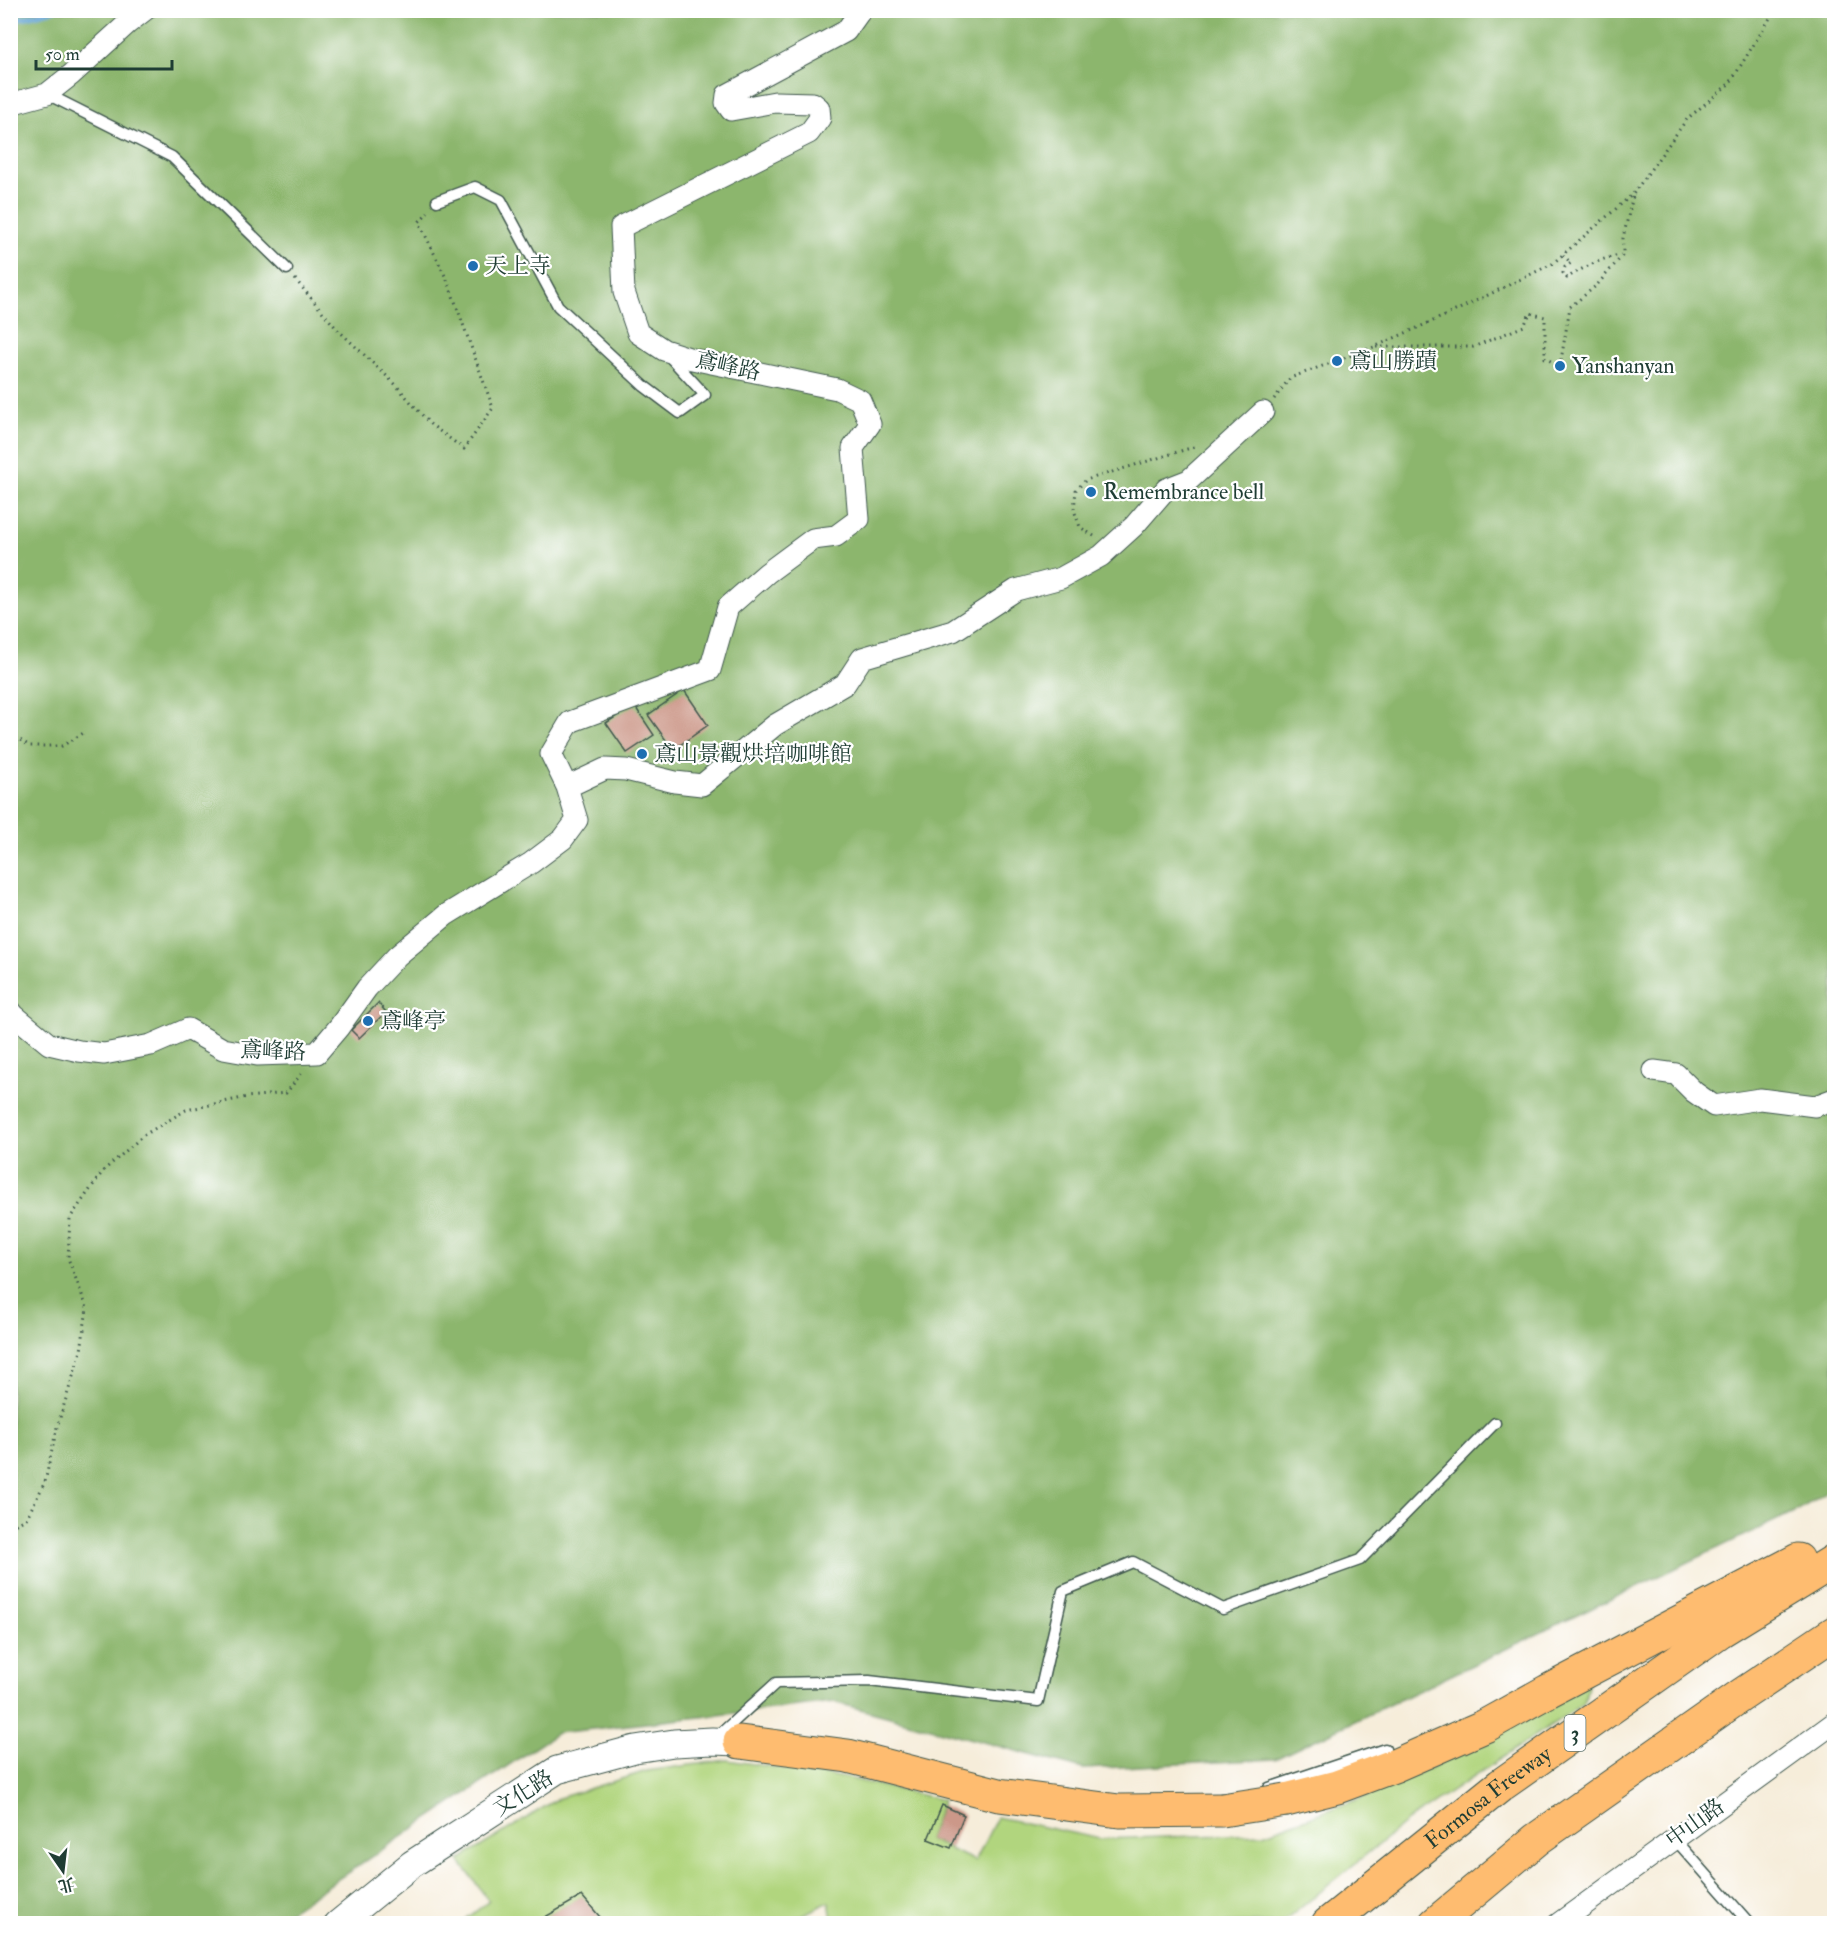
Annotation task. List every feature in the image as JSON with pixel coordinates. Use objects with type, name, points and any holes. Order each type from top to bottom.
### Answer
[{"type":"highway","points":[[736,1739],[848,1756],[999,1795],[1119,1811],[1218,1817],[1273,1796],[1336,1787],[1396,1765],[1485,1726],[1834,1542]]},
{"type":"highway","name":"Formosa Freeway","points":[[1328,1923],[1501,1785],[1720,1631],[1834,1561]]},
{"type":"highway","points":[[1435,1923],[1537,1839],[1740,1696],[1834,1634]]},
{"type":"street","points":[[10,104],[47,94],[146,10]]},
{"type":"street","name":"鳶峰路","points":[[10,1010],[49,1044],[78,1052],[105,1054],[151,1045],[188,1029],[223,1048],[257,1055],[317,1053],[367,988],[397,956],[446,915],[531,863],[563,839],[577,819],[567,787],[551,754],[570,722],[710,670],[728,608],[767,573],[813,539],[836,536],[859,519],[853,448],[870,424],[860,400],[837,389],[692,359],[664,350],[638,333],[624,292],[621,227],[809,133],[820,118],[819,108],[813,103],[775,102],[731,110],[726,103],[727,95],[846,32],[861,10]]},
{"type":"street","points":[[567,787],[605,769],[626,770],[675,782],[702,785],[775,725],[844,684],[862,658],[953,631],[1016,590],[1061,578],[1101,556],[1128,531],[1166,489],[1189,480],[1263,412]]},
{"type":"street","points":[[1654,1071],[1676,1074],[1694,1092],[1714,1106],[1760,1099],[1815,1106],[1834,1099]]},
{"type":"street","name":"中山路","points":[[1558,1923],[1834,1724]]},
{"type":"street","name":"文化路","points":[[338,1923],[412,1864],[557,1770],[635,1749],[674,1743],[736,1739]]},
{"type":"lane","points":[[47,94],[172,157],[286,269]]},
{"type":"lane","points":[[437,201],[475,187],[501,200],[558,306],[644,386],[680,413],[705,395],[664,350]]},
{"type":"lane","points":[[797,1761],[747,1751],[736,1739],[776,1683],[869,1681],[1038,1701],[1063,1591],[1133,1562],[1223,1609],[1360,1560],[1495,1423]]},
{"type":"lane","points":[[1273,1796],[1385,1749]]},
{"type":"lane","points":[[1674,1838],[1750,1923]]},
{"type":"path","points":[[1263,412],[1290,378],[1374,347],[1552,264],[1633,194],[1687,119],[1730,83],[1775,10]]},
{"type":"path","points":[[1374,347],[1473,347],[1524,326],[1530,313],[1545,317],[1545,358],[1560,366],[1570,307],[1597,285],[1623,255],[1623,238],[1633,194]]},
{"type":"path","points":[[286,269],[337,329],[394,384],[430,424],[464,449],[493,408],[448,282],[419,222],[437,201]]},
{"type":"path","points":[[1563,255],[1571,263],[1565,267],[1563,273],[1567,278],[1581,268],[1597,264],[1608,256],[1623,255]]},
{"type":"path","points":[[1128,531],[1093,536],[1080,527],[1074,510],[1076,490],[1086,480],[1138,463],[1193,447],[1234,439]]},
{"type":"path","points":[[10,734],[30,746],[62,746],[85,732]]},
{"type":"path","points":[[10,1527],[26,1519],[45,1482],[57,1427],[81,1351],[87,1308],[68,1258],[70,1218],[103,1171],[144,1135],[186,1110],[247,1097],[286,1093],[317,1053]]},
{"type":"green space","points":[[11,11],[1834,11],[1834,1488],[1798,1510],[1275,1759],[1083,1769],[834,1702],[557,1733],[272,1923],[11,1924]]},
{"type":"green space","points":[[1589,1680],[1584,1703],[1406,1822],[1282,1923],[833,1924],[829,1902],[785,1923],[606,1924],[582,1897],[538,1921],[539,1923],[461,1923],[489,1901],[459,1860],[559,1798],[647,1771],[727,1760],[847,1778],[943,1800],[928,1839],[975,1861],[997,1817],[1100,1839],[1263,1834],[1359,1799],[1454,1757]]},
{"type":"building","points":[[684,690],[708,725],[673,750],[648,715]]},
{"type":"building","points":[[634,705],[654,735],[627,753],[606,723]]},
{"type":"building","name":"鳶峰亭","points":[[378,1003],[386,1012],[359,1038],[351,1030]]},
{"type":"building","points":[[942,1805],[964,1815],[951,1848],[928,1839]]},
{"type":"building","points":[[582,1896],[606,1924],[539,1924],[538,1921]]},
{"type":"waterway","points":[[10,18],[23,18],[54,10]]},
{"type":"place","name":"天上寺","points":[[473,266]]},
{"type":"place","name":"鳶山勝蹟","points":[[1337,361]]},
{"type":"place","name":"Yanshanyan","points":[[1560,366]]},
{"type":"place","name":"Remembrance bell","points":[[1091,492]]},
{"type":"place","name":"鳶山景觀烘培咖啡館","points":[[642,754]]},
{"type":"place","name":"鳶峰亭","points":[[368,1021]]}]
